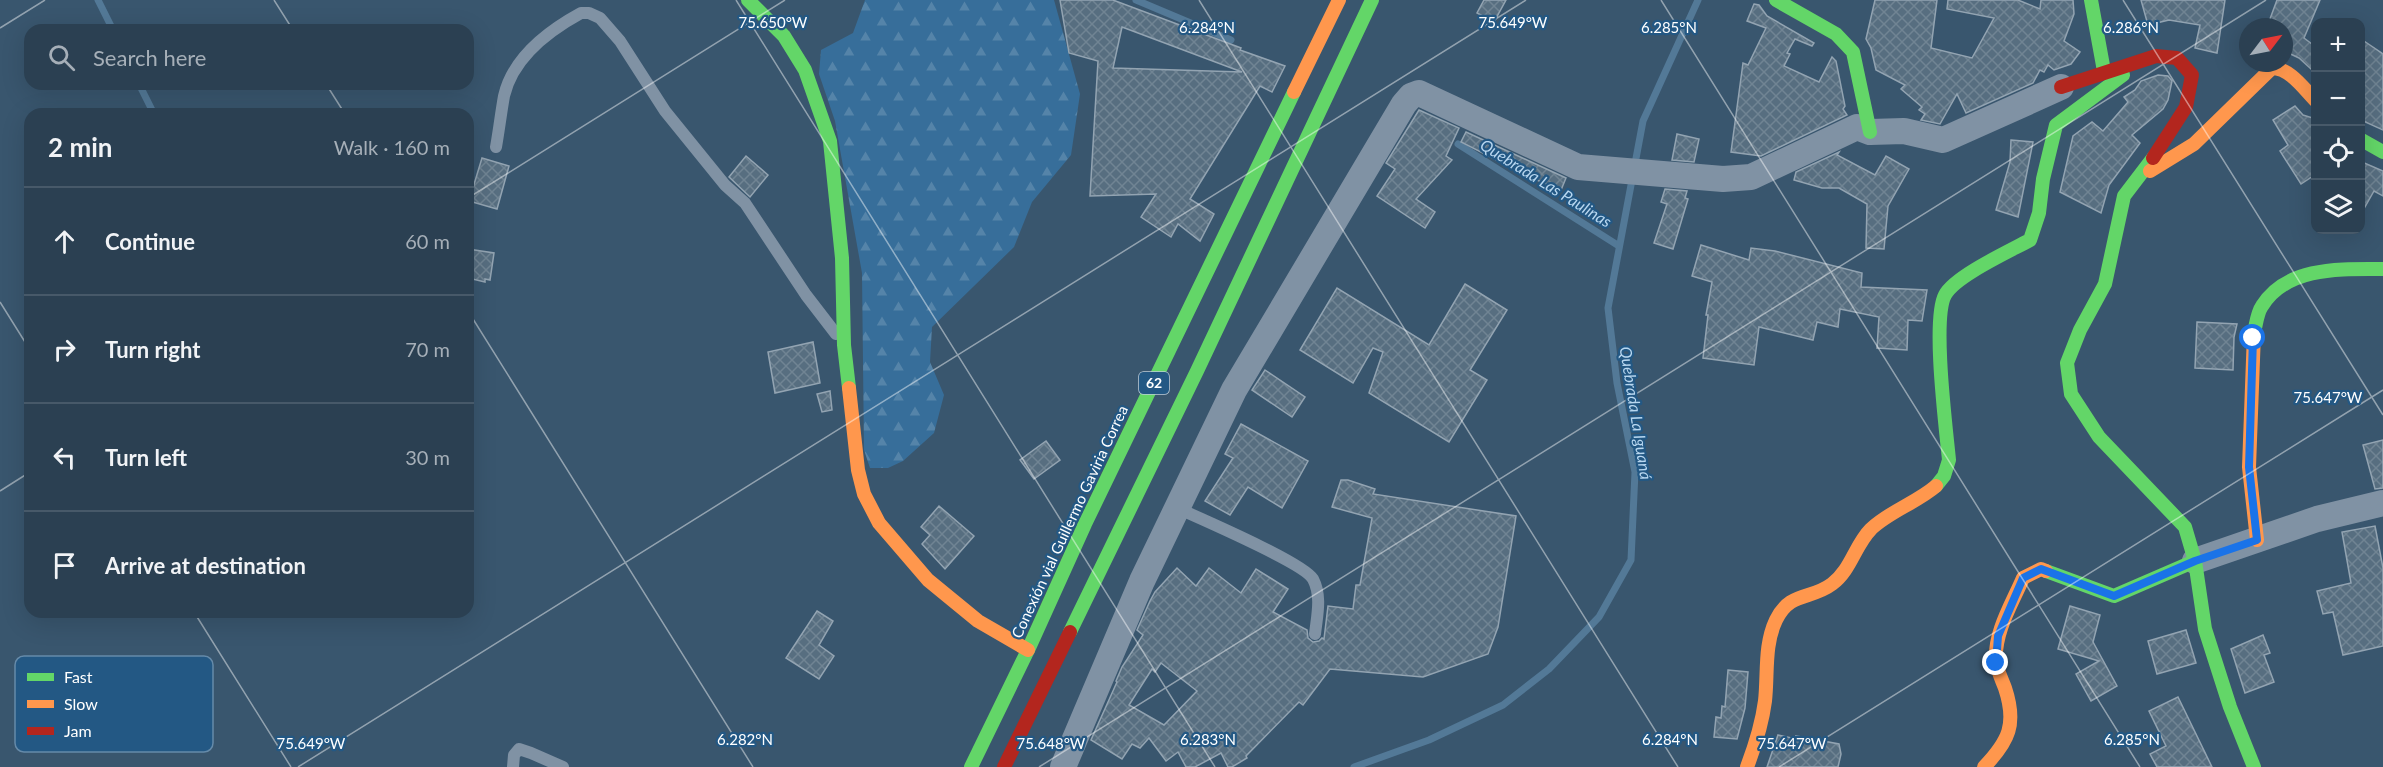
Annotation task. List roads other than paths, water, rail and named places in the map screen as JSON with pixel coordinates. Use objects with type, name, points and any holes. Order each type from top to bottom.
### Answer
[{"type":"main road","points":[[748,0],[784,36],[805,70],[830,141],[842,258],[844,345],[858,470],[864,494],[879,523],[928,580],[978,621],[1028,650]]},
{"type":"main road","name":"Conexión vial Guillermo Gaviria Correa","points":[[971,767],[1028,650],[1085,524],[1339,0]]},
{"type":"main road","name":"62","points":[[1004,767],[1197,371],[1371,0]]},
{"type":"main road","points":[[1776,0],[1836,33],[1853,52],[1870,132]]},
{"type":"main road","points":[[2091,0],[2104,71]]},
{"type":"main road","points":[[2061,87],[2104,71],[2142,62],[2156,56],[2177,58],[2192,75],[2186,107],[2162,145],[2124,196],[2105,284],[2080,330],[2067,363],[2071,394],[2099,437],[2185,526],[2195,561],[2205,629],[2230,707],[2254,767]]},
{"type":"main road","points":[[1748,767],[1761,731],[1770,637],[1782,610],[1800,595],[1829,587],[1838,579],[1864,537],[1874,527],[1939,484],[1946,472],[1949,460],[1939,319],[1945,294],[1964,278],[2030,240],[2039,213],[2043,179],[2056,124],[2142,62]]},
{"type":"main road","points":[[2132,184],[2194,144],[2272,68],[2279,68],[2289,74],[2311,96]]},
{"type":"main road","points":[[2257,540],[2249,467],[2253,338],[2261,307],[2281,285],[2312,273],[2347,269],[2383,269]]},
{"type":"main road","points":[[1984,767],[2002,748],[2011,723],[2010,704],[1996,663],[1998,636],[2023,578],[2041,569],[2114,596],[2195,561]]},
{"type":"street","points":[[1062,767],[1142,580],[1234,390],[1404,104],[1411,96],[1419,93],[1578,167],[1723,179],[1751,177],[1857,127],[1870,132],[1904,131],[1942,140],[2061,87]]},
{"type":"street","points":[[2195,561],[2317,519],[2383,503]]},
{"type":"lane","points":[[496,147],[505,94],[518,65],[534,44],[581,14],[589,13],[600,18],[620,41],[665,111],[725,185],[745,203],[806,295],[844,345]]},
{"type":"lane","points":[[1177,508],[1280,557],[1312,577],[1319,598],[1315,634]]},
{"type":"lane","points":[[513,767],[514,755],[519,750],[563,767]]},
{"type":"waterway","points":[[98,0],[110,24]]},
{"type":"waterway","name":"Quebrada Las Paulinas","points":[[1136,0],[1231,40]]},
{"type":"waterway","name":"Quebrada La Iguaná","points":[[1354,767],[1429,740],[1503,705],[1549,669],[1599,617],[1631,560],[1635,472],[1617,383],[1608,308],[1643,121],[1698,0]]},
{"type":"waterway","points":[[142,90],[151,108]]},
{"type":"waterway","name":"Quebrada Las Paulinas","points":[[1458,144],[1619,246]]}]
